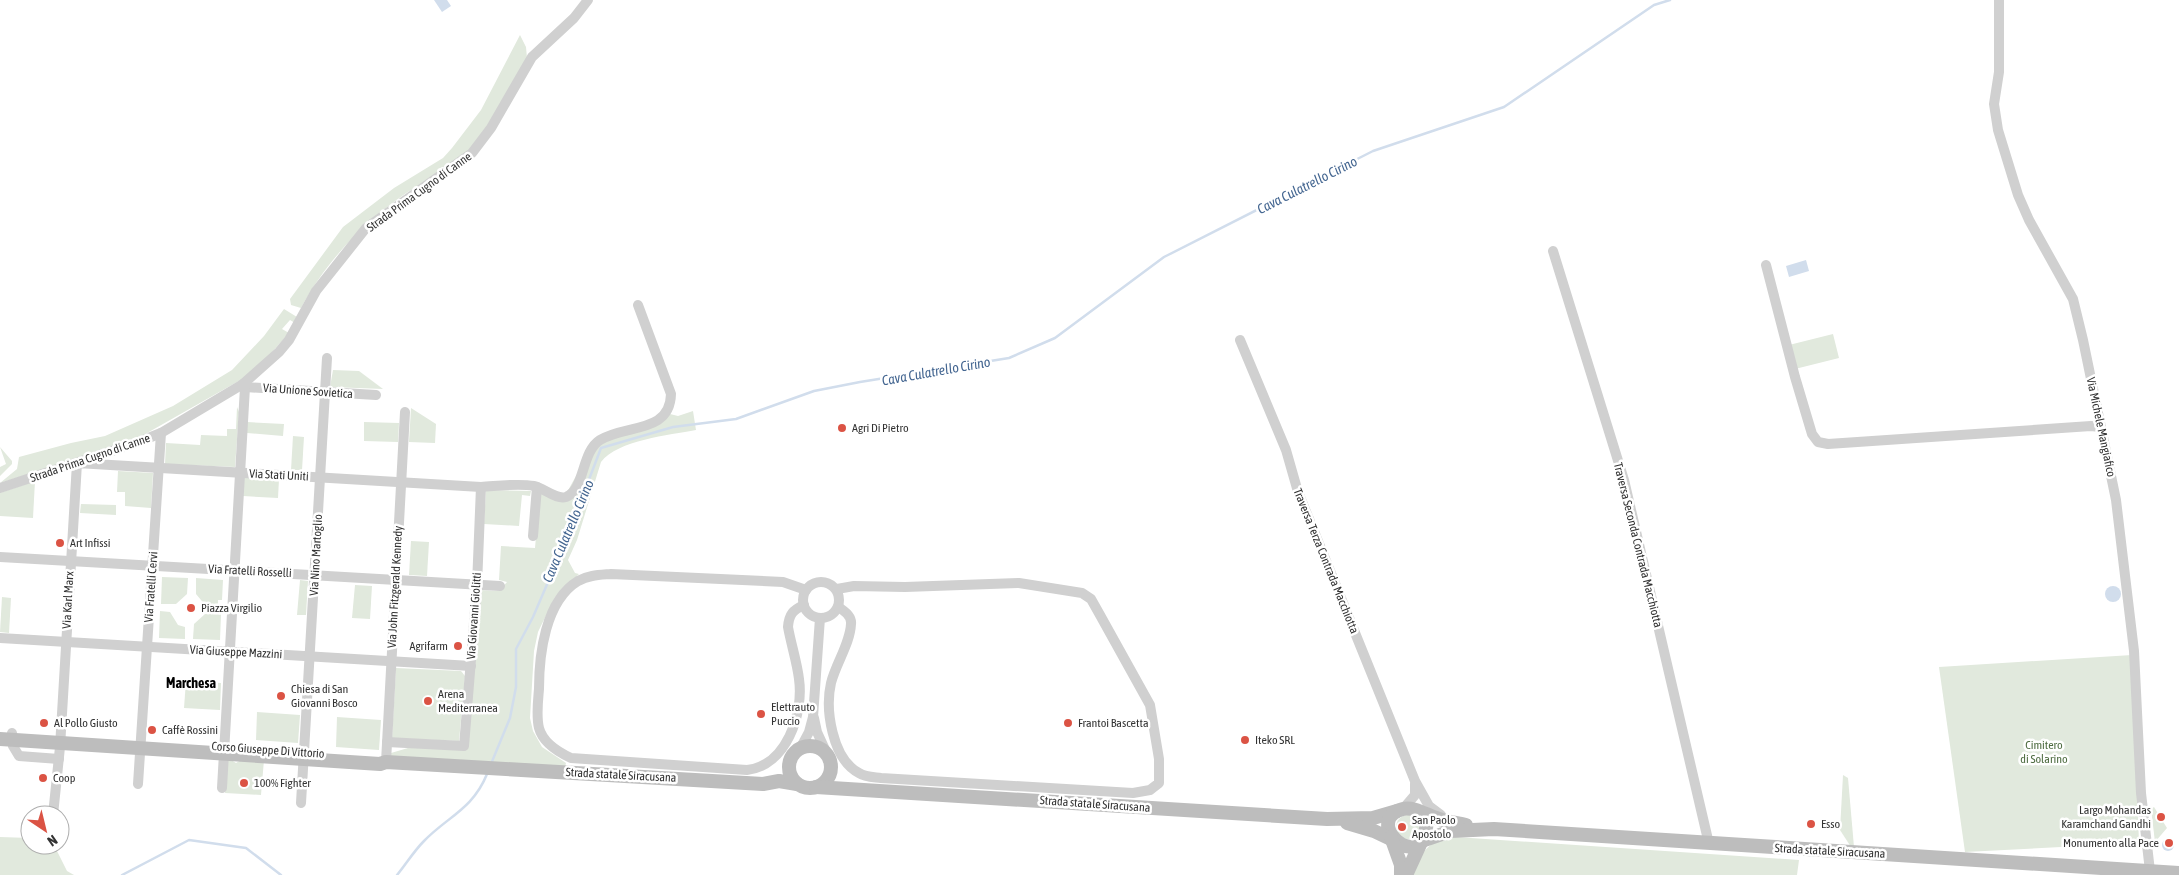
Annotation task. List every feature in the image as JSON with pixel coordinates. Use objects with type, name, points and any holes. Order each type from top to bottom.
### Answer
[{"type":"main road","name":"Corso Giuseppe Di Vittorio","points":[[6,736],[224,750],[380,764],[386,762],[488,768]]},
{"type":"main road","points":[[749,782],[774,773],[796,752],[813,746],[824,751],[842,781],[864,790]]},
{"type":"main road","points":[[796,752],[788,768],[793,780],[803,787],[816,787],[827,779],[830,761]]},
{"type":"main road","name":"Strada statale Siracusana","points":[[488,768],[764,784],[779,781],[798,784]]},
{"type":"main road","name":"Strada statale Siracusana","points":[[816,787],[1327,819]]},
{"type":"main road","points":[[1327,819],[1373,818],[1400,810],[1414,809],[1425,814],[1481,829]]},
{"type":"main road","points":[[1400,810],[1389,823],[1401,875]]},
{"type":"main road","points":[[1406,875],[1421,840],[1425,814]]},
{"type":"main road","points":[[1327,819],[1358,825],[1407,846],[1451,831],[1481,829]]},
{"type":"main road","name":"Strada statale Siracusana","points":[[1481,829],[2150,871],[2176,871]]},
{"type":"street","name":"Strada Prima Cugno di Canne","points":[[0,488],[161,433],[244,385],[289,340],[316,291],[366,228],[472,154],[491,128],[532,57],[574,18],[588,0]]},
{"type":"street","name":"Via Michele Mangiafico","points":[[1999,0],[1999,72],[1994,104],[1998,130],[2018,196],[2029,220],[2073,299],[2116,500],[2134,651],[2141,793],[2150,871]]},
{"type":"street","name":"Traversa Seconda Contrada Macchiotta","points":[[1553,251],[1624,480],[1709,844]]},
{"type":"street","points":[[1766,266],[1794,377],[1812,434],[1818,442],[1828,444],[2090,426],[2100,427]]},
{"type":"street","points":[[533,536],[537,487],[560,497],[566,497],[576,488],[587,456],[595,443],[610,435],[651,424],[658,420],[669,407],[671,394],[638,304]]},
{"type":"street","name":"Traversa Terza Contrada Macchiotta","points":[[1240,340],[1286,450],[1305,510],[1415,781],[1425,814]]},
{"type":"street","name":"Via Nino Martoglio","points":[[300,803],[327,358]]},
{"type":"street","name":"Via Unione Sovietica","points":[[244,385],[376,395]]},
{"type":"street","points":[[222,788],[244,385]]},
{"type":"street","name":"Via John Fitzgerald Kennedy","points":[[386,762],[405,412]]},
{"type":"street","name":"Via Fratelli Cervi","points":[[138,784],[161,433]]},
{"type":"street","name":"Via Stati Uniti","points":[[77,463],[400,482],[537,487]]},
{"type":"street","name":"Via Karl Marx","points":[[55,805],[77,463]]},
{"type":"street","name":"Via Giovanni Giolitti","points":[[387,742],[464,746],[477,585],[481,486]]},
{"type":"street","name":"Via Fratelli Rosselli","points":[[0,557],[500,586]]},
{"type":"street","points":[[804,605],[792,612],[788,618],[788,627],[799,678],[800,691],[796,716],[789,735],[778,754],[759,769],[747,770],[571,758],[550,746],[539,728],[539,667],[542,644],[556,606],[567,590],[577,582],[591,576],[611,574],[783,582],[806,590]]},
{"type":"street","points":[[821,581],[837,589],[840,601],[838,607],[831,615],[820,618],[807,611],[804,605],[806,590],[815,582],[821,581]]},
{"type":"street","points":[[837,589],[854,586],[905,588],[1012,583],[1058,588],[1082,593],[1091,600],[1150,705],[1159,759],[1159,783],[1150,790],[1133,793],[881,778],[858,773],[850,767],[838,747],[830,720],[831,682],[851,624],[847,613],[838,607]]},
{"type":"street","points":[[796,752],[809,732],[813,717],[820,618]]},
{"type":"street","name":"Via Giuseppe Mazzini","points":[[0,638],[471,666]]},
{"type":"street","points":[[813,717],[817,732],[830,761]]},
{"type":"street","points":[[6,736],[19,756],[59,759]]},
{"type":"street","points":[[1400,810],[1415,795],[1415,781]]},
{"type":"green space","points":[[520,35],[526,47],[527,58],[496,113],[476,143],[460,159],[402,196],[372,219],[333,260],[301,308],[291,305],[290,299],[343,227],[394,188],[443,158],[452,148],[481,110]]},
{"type":"green space","points":[[284,309],[297,317],[295,323],[290,320],[282,329],[289,333],[265,360],[244,378],[133,441],[0,483],[17,469],[19,457],[105,436],[173,406],[232,370],[264,336]]},
{"type":"green space","points":[[1833,334],[1839,358],[1795,369],[1789,345]]},
{"type":"green space","points":[[333,370],[359,371],[383,389],[330,387]]},
{"type":"green space","points":[[237,407],[239,412],[235,467],[165,464],[166,443],[200,445],[201,435],[227,436],[227,429],[236,429]]},
{"type":"green space","points":[[411,408],[436,424],[435,443],[409,442]]},
{"type":"green space","points":[[693,411],[696,430],[645,440],[619,448],[601,462],[577,540],[568,560],[575,573],[579,574],[555,597],[538,632],[534,651],[530,718],[533,731],[542,747],[566,763],[565,767],[391,758],[391,753],[408,748],[467,748],[480,590],[499,591],[507,582],[499,580],[501,546],[535,548],[540,492],[562,501],[587,459],[599,445],[613,437],[656,424],[670,414],[678,416]]},
{"type":"green space","points":[[247,422],[284,424],[283,436],[247,433]]},
{"type":"green space","points":[[364,422],[399,423],[398,442],[364,441]]},
{"type":"green space","points":[[293,436],[304,437],[302,470],[291,470]]},
{"type":"green space","points":[[0,447],[12,461],[12,464],[0,476],[0,467],[6,464]]},
{"type":"green space","points":[[118,471],[153,473],[151,508],[125,506],[125,492],[117,492]]},
{"type":"green space","points":[[244,477],[279,479],[278,498],[243,496]]},
{"type":"green space","points":[[35,481],[33,518],[0,516],[0,493]]},
{"type":"green space","points":[[486,490],[531,491],[530,496],[522,495],[519,526],[484,524]]},
{"type":"green space","points":[[81,504],[116,505],[116,515],[80,513]]},
{"type":"green space","points":[[411,541],[429,542],[427,576],[409,575]]},
{"type":"green space","points":[[162,577],[188,578],[187,594],[176,604],[161,604]]},
{"type":"green space","points":[[196,578],[223,580],[222,600],[218,600],[218,606],[206,606],[196,594]]},
{"type":"green space","points":[[300,580],[308,581],[306,615],[297,615]]},
{"type":"green space","points":[[355,585],[372,586],[370,619],[352,618]]},
{"type":"green space","points":[[2,597],[11,598],[9,633],[0,632]]},
{"type":"green space","points":[[160,611],[170,612],[178,625],[185,627],[185,639],[159,638]]},
{"type":"green space","points":[[205,614],[221,614],[220,640],[193,639],[194,624]]},
{"type":"green space","name":"Cimitero di Solarino","points":[[2132,655],[2139,843],[1965,852],[1939,667]]},
{"type":"green space","name":"Arena Mediterranea","points":[[396,668],[461,671],[465,676],[459,741],[392,738]]},
{"type":"green space","points":[[186,681],[221,683],[220,710],[184,708]]},
{"type":"green space","points":[[257,712],[300,715],[298,743],[256,740]]},
{"type":"green space","points":[[337,717],[381,720],[379,750],[336,747]]},
{"type":"green space","name":"100% Fighter","points":[[228,758],[236,763],[243,759],[264,760],[261,795],[225,793]]},
{"type":"green space","points":[[1843,775],[1848,778],[1854,847],[1851,847],[1840,830]]},
{"type":"green space","points":[[2154,807],[2167,828],[2155,842],[2151,809]]},
{"type":"green space","points":[[1408,815],[1413,816],[1419,822],[1419,832],[1413,838],[1408,839],[1403,838],[1397,832],[1396,827],[1397,822],[1403,816]]},
{"type":"green space","points":[[0,837],[20,838],[20,855],[59,855],[67,871],[74,875],[0,875]]},
{"type":"green space","points":[[1456,837],[1799,860],[1797,875],[1411,875],[1427,848],[1438,841]]},
{"type":"water","points":[[434,0],[447,0],[451,6],[442,12]]},
{"type":"water","points":[[1806,260],[1809,271],[1789,277],[1786,266]]},
{"type":"water","points":[[2113,586],[2119,588],[2121,594],[2119,600],[2113,602],[2107,600],[2105,594],[2107,588]]},
{"type":"water","points":[[2170,839],[2173,840],[2173,850],[2166,851],[2163,850],[2162,843],[2163,840]]},
{"type":"waterway","name":"Cava Culatrello Cirino","points":[[491,764],[510,718],[516,687],[516,649],[533,617],[564,545],[601,448],[673,427],[736,419],[814,391],[1009,358],[1055,338],[1164,257],[1373,151],[1504,107],[1654,5],[1670,0]]},
{"type":"waterway","name":"Cava Culatrello Cirino","points":[[397,875],[424,841],[467,804],[481,786],[487,774]]},
{"type":"waterway","points":[[122,875],[189,840],[246,848],[281,875]]},
{"type":"place","name":"Agri Di Pietro","points":[[842,428]]},
{"type":"place","name":"Art Infissi","points":[[60,543]]},
{"type":"place","name":"Piazza Virgilio","points":[[191,608]]},
{"type":"place","name":"Agrifarm","points":[[458,646]]},
{"type":"place","name":"Chiesa di San Giovanni Bosco","points":[[281,696]]},
{"type":"place","name":"Arena Mediterranea","points":[[428,701]]},
{"type":"place","name":"Elettrauto Puccio","points":[[761,714]]},
{"type":"place","name":"Al Pollo Giusto","points":[[44,723]]},
{"type":"place","name":"Frantoi Bascetta","points":[[1068,723]]},
{"type":"place","name":"Caffè Rossini","points":[[152,730]]},
{"type":"place","name":"Iteko SRL","points":[[1245,740]]},
{"type":"place","name":"Coop","points":[[43,778]]},
{"type":"place","name":"100% Fighter","points":[[244,783]]},
{"type":"place","name":"Largo Mohandas Karamchand Gandhi","points":[[2161,817]]},
{"type":"place","name":"Esso","points":[[1811,824]]},
{"type":"place","name":"San Paolo Apostolo","points":[[1402,827]]},
{"type":"place","name":"Monumento alla Pace","points":[[2169,843]]},
{"type":"district","name":"Marchesa","points":[[191,683]]}]
